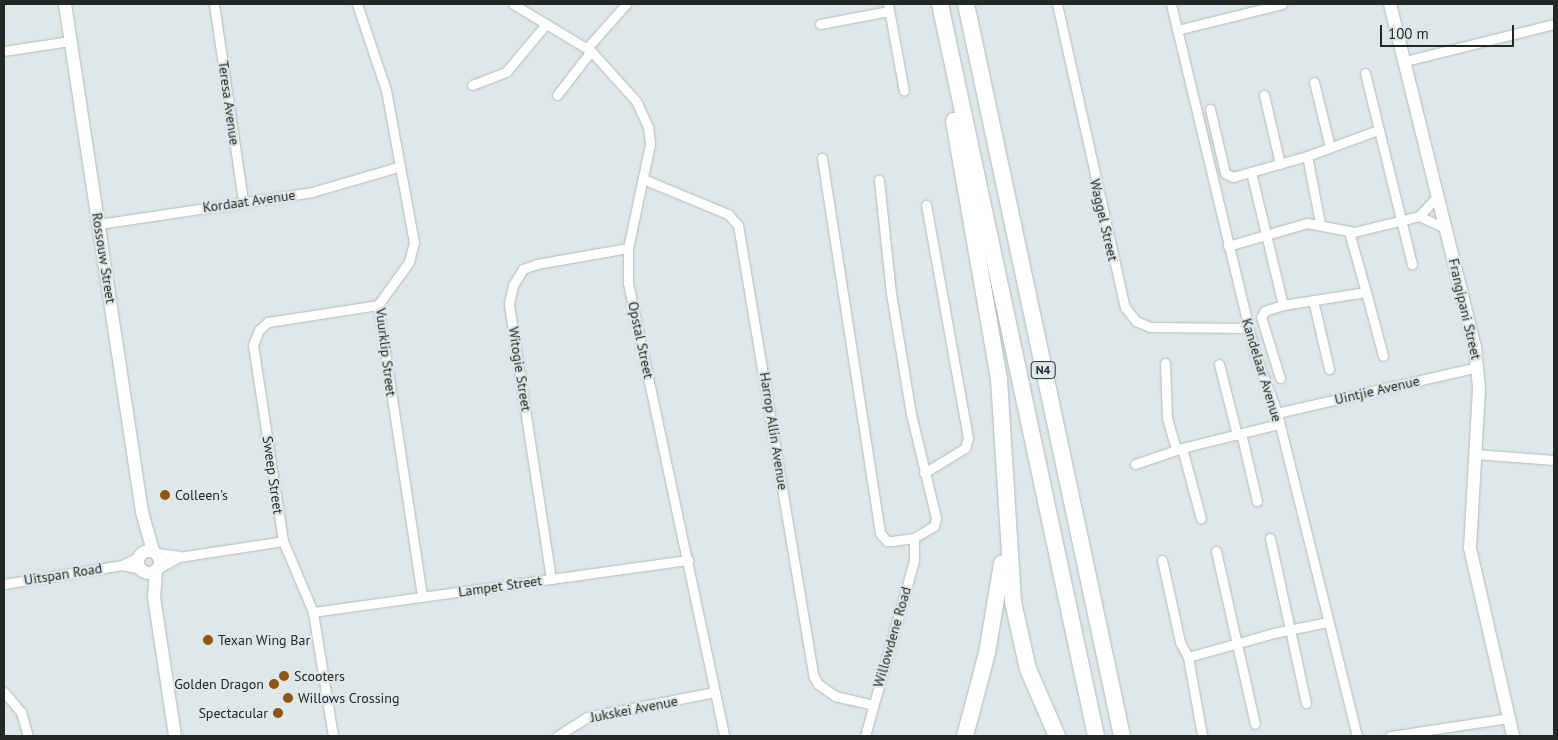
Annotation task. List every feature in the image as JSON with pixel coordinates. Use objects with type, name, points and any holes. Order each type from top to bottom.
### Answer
[{"type":"highway","points":[[932,4],[990,312],[1004,424],[1010,577],[1018,627],[1028,669],[1057,736]]},
{"type":"highway","name":"N4","points":[[940,4],[1096,736]]},
{"type":"highway","name":"N4","points":[[966,4],[1122,736]]},
{"type":"highway","points":[[965,736],[991,635],[1008,508]]},
{"type":"main road","name":"Rossouw Street","points":[[66,4],[70,41],[142,512],[155,552],[160,558],[154,597]]},
{"type":"main road","name":"Frangipani Street","points":[[1390,4],[1478,367],[1470,526],[1472,558],[1513,736]]},
{"type":"main road","name":"Rossouw Street","points":[[142,512],[141,562],[154,597],[175,736]]},
{"type":"main road","points":[[155,552],[141,562],[147,572],[158,569]]},
{"type":"street","name":"Teresa Avenue","points":[[214,4],[243,201]]},
{"type":"street","name":"Vuurklip Street","points":[[357,4],[384,83],[398,168],[413,236],[413,252],[378,305],[422,597]]},
{"type":"street","name":"Opstal Street","points":[[513,4],[589,50],[636,101],[648,127],[650,144],[628,248],[628,283],[724,736]]},
{"type":"street","points":[[557,95],[589,50],[626,4]]},
{"type":"street","name":"Waggel Street","points":[[1057,4],[1125,307],[1136,321],[1150,327],[1248,328]]},
{"type":"street","name":"Kandelaar Avenue","points":[[1171,4],[1248,328],[1277,413],[1327,622],[1357,736]]},
{"type":"street","points":[[1177,30],[1282,4]]},
{"type":"street","points":[[820,24],[889,7],[904,91]]},
{"type":"street","points":[[472,85],[506,72],[546,24]]},
{"type":"street","points":[[1405,61],[1554,24]]},
{"type":"street","points":[[4,51],[70,41]]},
{"type":"street","points":[[1365,73],[1412,264]]},
{"type":"street","points":[[1314,82],[1330,147]]},
{"type":"street","points":[[1264,94],[1280,164]]},
{"type":"street","points":[[1210,109],[1225,173],[1233,177],[1307,156],[1378,130]]},
{"type":"street","points":[[1307,156],[1320,223]]},
{"type":"street","points":[[822,158],[880,534],[887,541],[914,538],[934,526],[936,518],[924,473],[891,293],[879,180]]},
{"type":"street","name":"Kordaat Avenue","points":[[99,224],[320,190],[398,168]]},
{"type":"street","points":[[1251,172],[1283,305]]},
{"type":"street","name":"Harrop Allin Avenue","points":[[643,179],[728,214],[738,225],[814,677],[818,684],[835,696],[873,705]]},
{"type":"street","points":[[1228,246],[1307,223],[1320,223],[1349,232],[1419,216],[1437,197]]},
{"type":"street","points":[[924,473],[965,448],[968,438],[926,205]]},
{"type":"street","points":[[1419,216],[1445,228]]},
{"type":"street","points":[[1349,232],[1383,356]]},
{"type":"street","name":"Witogie Street","points":[[551,579],[510,302],[513,285],[523,269],[537,264],[628,248]]},
{"type":"street","points":[[1280,378],[1261,317],[1265,311],[1283,305],[1366,292]]},
{"type":"street","points":[[1313,300],[1329,369]]},
{"type":"street","name":"Sweep Street","points":[[333,736],[313,612],[283,541],[253,344],[255,336],[268,322],[378,305]]},
{"type":"street","points":[[1165,363],[1168,418],[1201,519]]},
{"type":"street","points":[[1219,364],[1257,501]]},
{"type":"street","name":"Uintjie Avenue","points":[[1277,413],[1478,367]]},
{"type":"street","points":[[1135,464],[1179,449],[1279,424]]},
{"type":"street","points":[[1475,454],[1554,460]]},
{"type":"street","name":"Willowdene Road","points":[[865,736],[914,560],[914,538]]},
{"type":"street","points":[[1270,538],[1292,629],[1306,703]]},
{"type":"street","points":[[155,552],[179,556],[283,541]]},
{"type":"street","points":[[1216,551],[1255,724]]},
{"type":"street","points":[[158,569],[179,556]]},
{"type":"street","name":"Lampet Street","points":[[313,612],[688,560]]},
{"type":"street","points":[[1162,560],[1180,642],[1188,657],[1202,735]]},
{"type":"street","name":"Uitspan Road","points":[[4,584],[141,562]]},
{"type":"street","points":[[1188,657],[1292,629],[1327,622]]},
{"type":"street","points":[[4,692],[21,712],[28,736]]},
{"type":"street","name":"Jukskei Avenue","points":[[560,736],[587,718],[715,692]]},
{"type":"street","points":[[1390,736],[1509,718]]},
{"type":"place","name":"Colleen's","points":[[165,495]]},
{"type":"place","name":"Texan Wing Bar","points":[[208,640]]},
{"type":"place","name":"Scooters","points":[[284,676]]},
{"type":"place","name":"Golden Dragon","points":[[274,684]]},
{"type":"place","name":"Willows Crossing","points":[[288,698]]},
{"type":"place","name":"Spectacular","points":[[278,713]]}]
